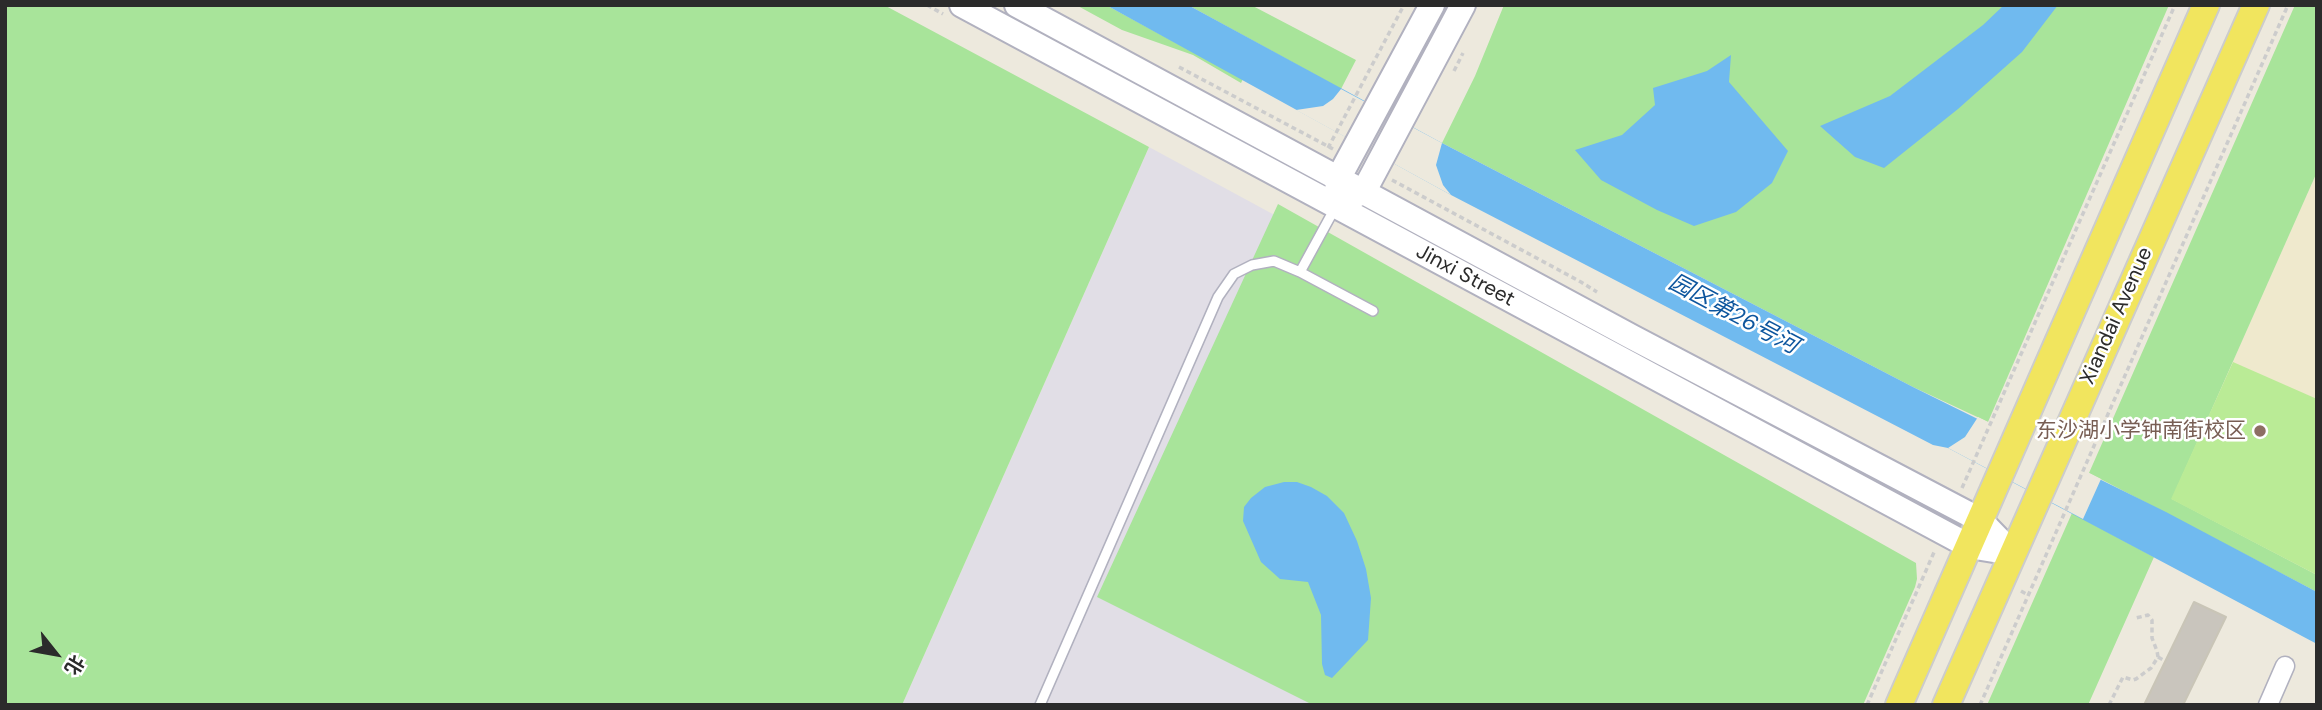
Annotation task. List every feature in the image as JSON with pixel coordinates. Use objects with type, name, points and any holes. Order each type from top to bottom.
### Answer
[{"type":"main road","name":"Jinxi Street","points":[[962,5],[1969,546],[2012,554]]},
{"type":"main road","name":"Jinxi Street","points":[[1017,5],[1632,337],[1980,520],[2012,554]]},
{"type":"main road","points":[[1336,206],[1338,179],[1347,138],[1367,102],[1432,5]]},
{"type":"main road","points":[[1336,206],[1364,191],[1463,5]]},
{"type":"main road","name":"Xiandai Avenue","points":[[1899,705],[2206,5]]},
{"type":"main road","name":"Xiandai Avenue","points":[[1946,705],[2256,5]]},
{"type":"street","points":[[2268,705],[2285,666]]},
{"type":"lane","points":[[1300,272],[1336,206]]},
{"type":"lane","points":[[1040,705],[1217,297],[1234,274],[1252,265],[1274,261],[1373,311]]},
{"type":"path","points":[[1347,138],[1367,102],[1404,5]]},
{"type":"path","points":[[1954,506],[2175,5]]},
{"type":"path","points":[[1980,705],[2288,5]]},
{"type":"path","points":[[1867,705],[1943,532]]},
{"type":"path","points":[[2109,705],[2123,677],[2136,679],[2151,668],[2158,657],[2152,638],[2151,620],[2148,615],[2136,618]]},
{"type":"path","points":[[2158,657],[2165,661]]},
{"type":"shaded area","points":[[1149,147],[1854,529],[1777,705],[902,705]]},
{"type":"shaded area","name":"东沙湖小学钟南街校区","points":[[2317,172],[2317,575],[2172,499]]},
{"type":"green space","points":[[5,5],[884,5],[1149,147],[902,705],[5,705]]},
{"type":"green space","points":[[1076,5],[1106,5],[1243,79],[1241,83],[1193,55],[1122,30]]},
{"type":"green space","points":[[1188,5],[1251,5],[1356,60],[1341,89]]},
{"type":"green space","points":[[1504,5],[2169,5],[1988,422],[1913,387],[1442,143],[1475,76]]},
{"type":"green space","points":[[2295,5],[2317,5],[2317,172],[2172,499],[2317,575],[2317,592],[2089,473]]},
{"type":"green space","points":[[1278,204],[1916,563],[1915,587],[1863,705],[1313,705],[1097,597]]},
{"type":"green space","name":"东沙湖小学钟南街校区","points":[[2233,362],[2317,399],[2317,575],[2171,499]]},
{"type":"green space","points":[[2072,513],[2154,557],[2088,705],[1987,705]]},
{"type":"water","name":"园区第26号河","points":[[1106,5],[1188,5],[1442,143],[1913,387],[2166,512],[2317,592],[2317,644],[1948,448],[1933,445],[1451,195]]},
{"type":"water","points":[[2004,5],[2058,5],[2022,52],[1958,109],[1884,168],[1855,157],[1820,126],[1890,96],[1983,25]]},
{"type":"water","points":[[1731,55],[1729,82],[1788,151],[1772,183],[1736,212],[1694,226],[1601,180],[1575,150],[1622,135],[1655,105],[1653,88],[1707,71]]},
{"type":"water","points":[[1297,482],[1311,487],[1327,496],[1344,513],[1366,569],[1371,598],[1368,640],[1332,678],[1325,675],[1322,664],[1321,615],[1308,582],[1280,579],[1261,562],[1243,521],[1244,507],[1251,498],[1265,487]]},
{"type":"pier","points":[[1341,89],[1442,143],[1436,165],[1443,185],[1451,195],[1296,110],[1323,106]]},
{"type":"pier","points":[[1978,417],[2101,479],[2083,519],[1948,448],[1965,437]]},
{"type":"building","points":[[2194,602],[2226,617],[2183,705],[2144,705]]},
{"type":"place","name":"东沙湖小学钟南街校区","points":[[2260,431]]}]
